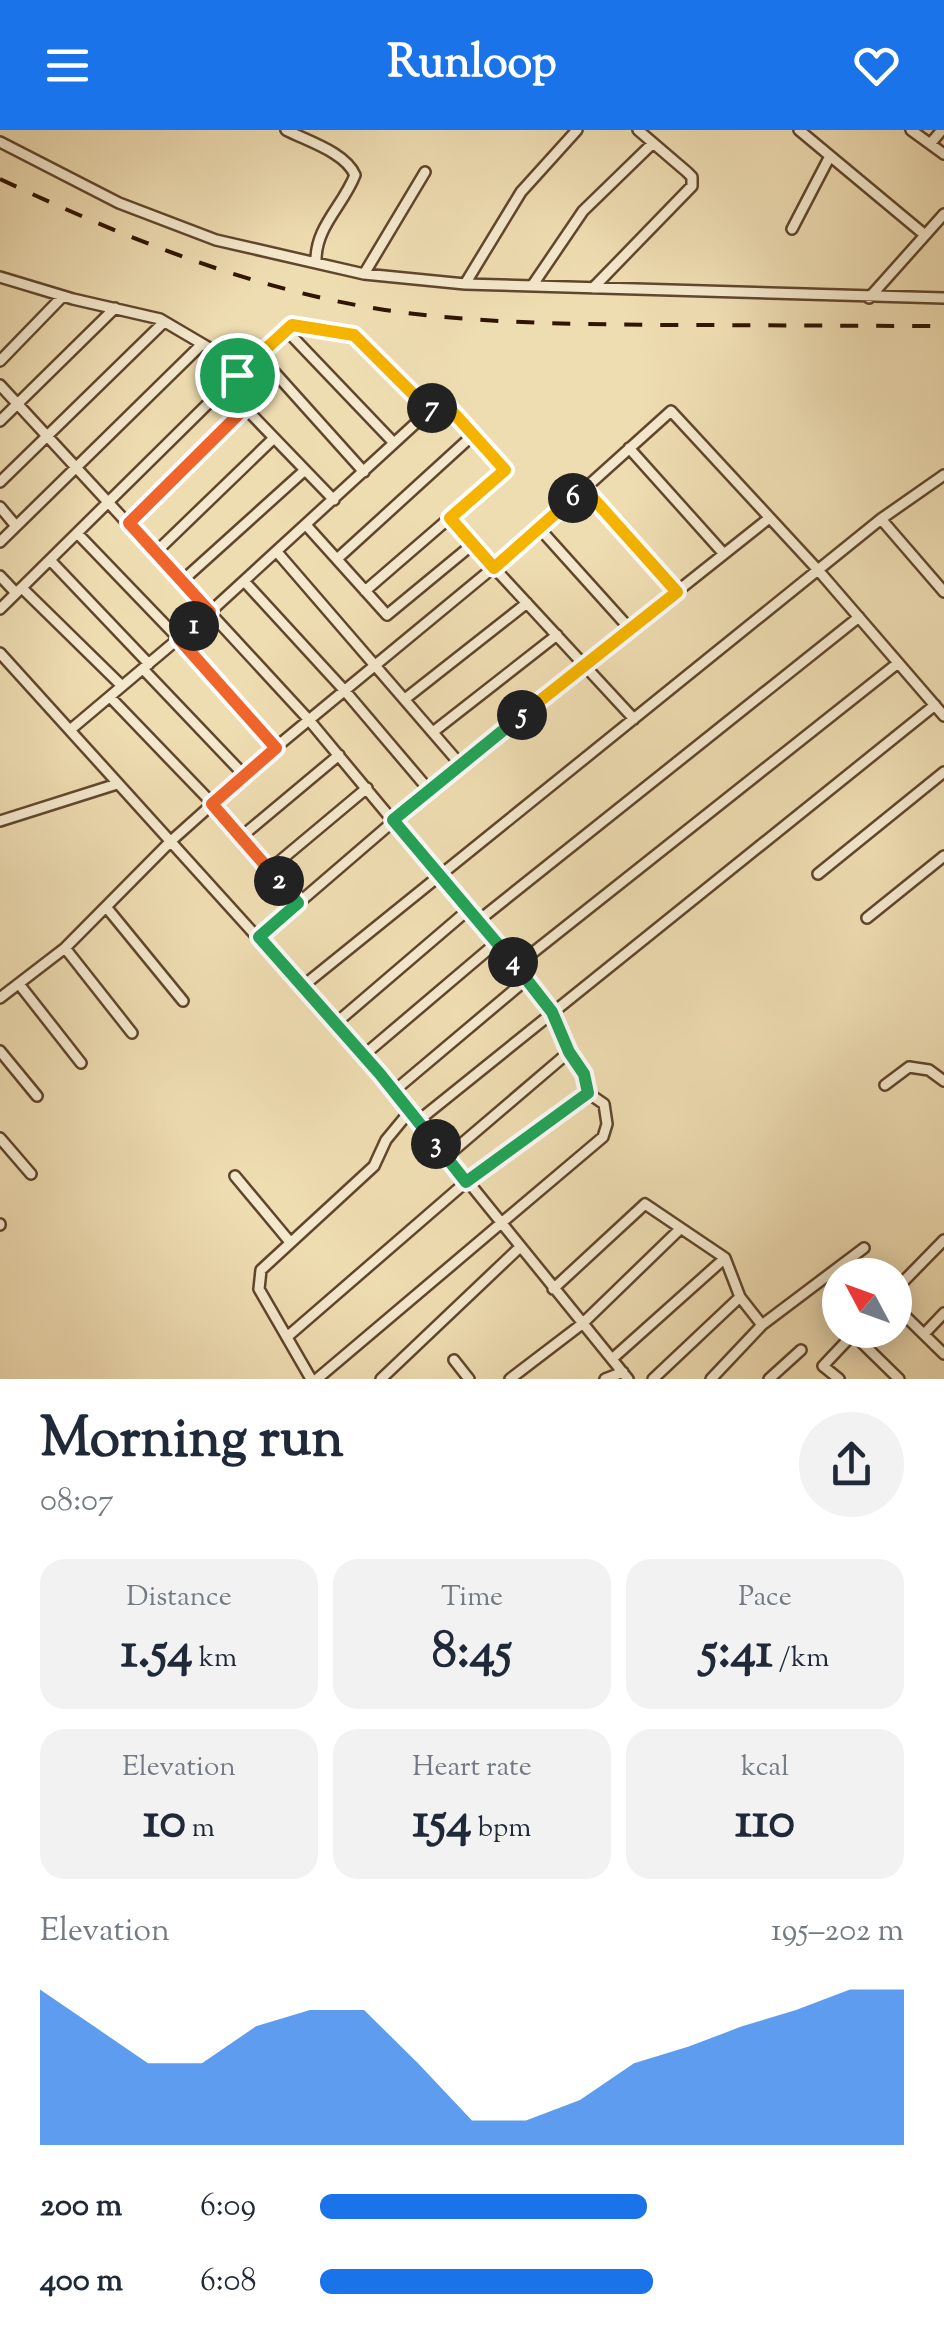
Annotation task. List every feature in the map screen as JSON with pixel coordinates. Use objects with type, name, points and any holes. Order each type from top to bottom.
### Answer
[{"type":"street","points":[[286,130],[351,166],[355,174],[320,232],[316,262]]},
{"type":"street","points":[[465,284],[522,192],[577,130]]},
{"type":"street","points":[[593,288],[692,186],[692,177],[638,130]]},
{"type":"street","points":[[800,130],[925,235]]},
{"type":"street","points":[[912,130],[944,154]]},
{"type":"street","points":[[930,144],[942,130]]},
{"type":"street","points":[[0,142],[118,203],[216,240],[364,274],[465,284],[944,298]]},
{"type":"street","points":[[532,286],[584,211],[653,143]]},
{"type":"street","points":[[792,229],[830,156]]},
{"type":"street","points":[[364,274],[425,172]]},
{"type":"street","points":[[869,298],[944,214]]},
{"type":"street","points":[[0,278],[164,322],[202,344],[237,375]]},
{"type":"street","points":[[0,361],[63,296]]},
{"type":"street","points":[[0,421],[116,308]]},
{"type":"street","points":[[0,482],[164,322]]},
{"type":"street","points":[[0,609],[292,325],[354,335],[429,410]]},
{"type":"street","points":[[286,330],[394,443]]},
{"type":"street","points":[[0,542],[202,344]]},
{"type":"street","points":[[258,355],[364,472]]},
{"type":"street","points":[[0,385],[367,788],[552,1012],[569,1052],[584,1074],[588,1093],[604,1104],[606,1124],[602,1137],[314,1379],[259,1288],[261,1270],[374,1166],[386,1140],[410,1111]]},
{"type":"street","points":[[224,387],[334,500]]},
{"type":"street","points":[[70,730],[210,612],[442,400],[505,470],[365,591]]},
{"type":"street","points":[[129,523],[245,408]]},
{"type":"street","points":[[0,998],[66,948],[212,804],[540,529],[671,410],[818,570],[944,716]]},
{"type":"street","points":[[337,559],[474,435]]},
{"type":"street","points":[[156,552],[274,438]]},
{"type":"street","points":[[629,448],[724,554]]},
{"type":"street","points":[[182,582],[305,470]]},
{"type":"street","points":[[303,986],[818,570],[943,476]]},
{"type":"street","points":[[584,488],[677,592]]},
{"type":"street","points":[[0,508],[16,526]]},
{"type":"street","points":[[450,518],[634,719]]},
{"type":"street","points":[[259,937],[460,764],[768,519]]},
{"type":"street","points":[[881,520],[944,592]]},
{"type":"street","points":[[306,525],[388,616],[473,544]]},
{"type":"street","points":[[540,529],[630,629]]},
{"type":"street","points":[[78,533],[276,748]]},
{"type":"street","points":[[276,552],[460,764]]},
{"type":"street","points":[[50,560],[245,776]]},
{"type":"street","points":[[0,576],[122,686]]},
{"type":"street","points":[[244,581],[429,790]]},
{"type":"street","points":[[405,699],[527,603]]},
{"type":"street","points":[[478,922],[859,617]]},
{"type":"street","points":[[433,732],[557,635]]},
{"type":"street","points":[[0,653],[364,1055],[626,1376],[605,1379]]},
{"type":"street","points":[[516,966],[898,663]]},
{"type":"street","points":[[110,697],[212,804],[298,903]]},
{"type":"street","points":[[418,1121],[935,705]]},
{"type":"street","points":[[241,837],[338,755]]},
{"type":"street","points":[[818,874],[944,772]]},
{"type":"street","points":[[0,822],[117,784]]},
{"type":"street","points":[[269,870],[367,788]]},
{"type":"street","points":[[868,918],[944,856]]},
{"type":"street","points":[[107,908],[183,1001]]},
{"type":"street","points":[[336,1023],[468,910]]},
{"type":"street","points":[[364,1055],[496,943]]},
{"type":"street","points":[[66,948],[132,1033]]},
{"type":"street","points":[[394,1091],[526,979]]},
{"type":"street","points":[[0,981],[14,987],[81,1063]]},
{"type":"street","points":[[0,1051],[36,1096]]},
{"type":"street","points":[[446,1157],[569,1052]]},
{"type":"street","points":[[885,1085],[909,1066],[928,1070],[944,1081]]},
{"type":"street","points":[[287,1337],[466,1182],[588,1093]]},
{"type":"street","points":[[0,1138],[30,1174]]},
{"type":"street","points":[[236,1176],[290,1242]]},
{"type":"street","points":[[553,1289],[645,1204],[725,1258],[740,1297],[762,1324]]},
{"type":"street","points":[[510,1379],[582,1324],[679,1230]]},
{"type":"street","points":[[912,1273],[944,1240]]},
{"type":"street","points":[[381,1379],[519,1248]]},
{"type":"street","points":[[711,1379],[762,1324],[864,1248]]},
{"type":"street","points":[[612,1358],[725,1258]]},
{"type":"street","points":[[653,1379],[740,1297]]},
{"type":"street","points":[[924,1334],[944,1313]]},
{"type":"street","points":[[912,1322],[944,1354]]},
{"type":"street","points":[[838,1379],[823,1366],[840,1348]]},
{"type":"street","points":[[870,1348],[899,1379]]},
{"type":"street","points":[[769,1379],[801,1350]]},
{"type":"street","points":[[454,1360],[469,1379]]},
{"type":"railway","points":[[0,179],[93,221],[236,275],[385,310],[564,324],[944,326]]},
{"type":"route","points":[[292,325],[354,335],[429,410],[442,400],[505,470],[450,518],[494,568],[584,488],[677,592],[393,820],[552,1012],[569,1052],[584,1074],[588,1093],[466,1182],[380,1074],[259,937],[298,903],[212,804],[276,748],[179,639],[210,612],[129,523],[245,408],[224,387],[237,375],[292,325]]}]
